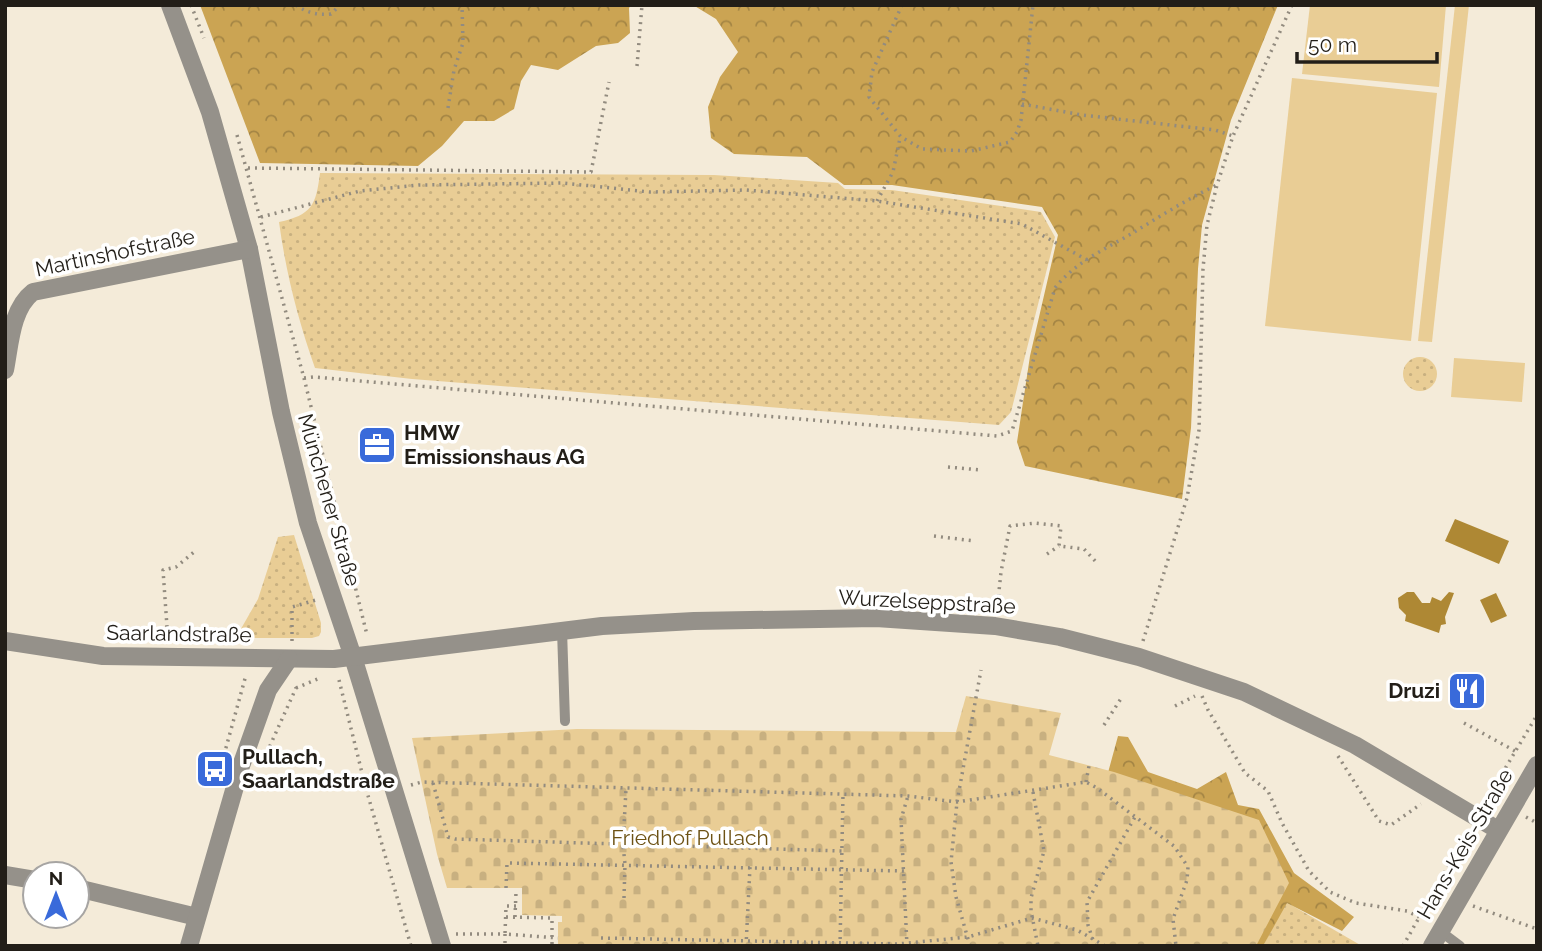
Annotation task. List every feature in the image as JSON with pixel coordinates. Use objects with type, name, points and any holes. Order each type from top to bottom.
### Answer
[{"type":"street","name":"Münchener Straße","points":[[170,5],[210,112],[249,249],[296,482],[308,523],[362,656],[449,940]]},
{"type":"street","name":"Martinshofstraße","points":[[5,370],[15,321],[22,302],[33,292],[249,249]]},
{"type":"street","name":"Wurzelseppstraße","points":[[362,656],[562,630],[694,621],[870,618],[995,625],[1060,637],[1139,657],[1244,692],[1336,736],[1498,830]]},
{"type":"street","name":"Saarlandstraße","points":[[5,641],[103,656],[290,653],[334,659],[362,656]]},
{"type":"street","points":[[189,946],[250,741],[268,690],[290,653]]},
{"type":"street","name":"Hans-Keis-Straße","points":[[1436,938],[1537,765]]},
{"type":"street","points":[[91,891],[197,917]]},
{"type":"lane","points":[[562,630],[565,721]]},
{"type":"lane","points":[[1436,938],[1460,946]]},
{"type":"path","points":[[191,5],[207,48]]},
{"type":"path","points":[[296,5],[306,12],[319,15],[331,14],[336,5]]},
{"type":"path","points":[[448,108],[454,70],[463,43],[462,5]]},
{"type":"path","points":[[637,66],[642,5]]},
{"type":"path","points":[[902,5],[872,72],[869,97],[901,137],[922,149],[939,150],[971,150],[1010,142],[1017,132],[1021,120],[1033,5]]},
{"type":"path","points":[[1139,657],[1187,498],[1199,430],[1203,269],[1208,225],[1217,185],[1233,136],[1292,5]]},
{"type":"path","points":[[248,168],[591,172],[608,82]]},
{"type":"path","points":[[1022,104],[1082,115],[1215,130],[1233,136]]},
{"type":"path","points":[[236,132],[304,378],[362,656]]},
{"type":"path","points":[[877,201],[893,172],[901,137]]},
{"type":"path","points":[[261,218],[360,191],[419,184],[564,183],[650,192],[746,190],[877,201],[1022,224],[1087,260]]},
{"type":"path","points":[[304,378],[997,436],[1012,431],[1015,425],[1055,288],[1062,279],[1087,260],[1196,194],[1217,185]]},
{"type":"path","points":[[948,467],[981,470]]},
{"type":"path","points":[[995,625],[1010,526],[1035,523],[1061,526],[1059,546]]},
{"type":"path","points":[[934,536],[974,541]]},
{"type":"path","points":[[1047,554],[1059,546],[1084,549],[1098,565]]},
{"type":"path","points":[[169,657],[163,570],[176,567],[194,552]]},
{"type":"path","points":[[290,653],[292,607],[317,600]]},
{"type":"path","points":[[334,659],[365,785],[411,946]]},
{"type":"path","points":[[971,946],[956,897],[951,862],[957,802],[981,670]]},
{"type":"path","points":[[264,760],[296,688]]},
{"type":"path","points":[[1175,706],[1201,692],[1208,710],[1245,773],[1268,791],[1282,823],[1309,871],[1330,892],[1356,903],[1407,911],[1419,917]]},
{"type":"path","points":[[1104,725],[1122,697]]},
{"type":"path","points":[[1464,723],[1515,751]]},
{"type":"path","points":[[1336,736],[1329,742],[1379,821],[1391,825],[1437,793]]},
{"type":"path","points":[[1086,782],[1089,766]]},
{"type":"path","points":[[408,786],[422,782],[843,794],[908,796],[957,802],[1086,782],[1174,846],[1188,867],[1187,880],[1173,919],[1176,946]]},
{"type":"path","points":[[433,783],[448,837],[455,839],[842,851]]},
{"type":"path","points":[[624,898],[626,789]]},
{"type":"path","points":[[1033,792],[1044,851],[1031,898],[1038,946]]},
{"type":"path","points":[[840,945],[843,794]]},
{"type":"path","points":[[907,944],[901,819],[908,796]]},
{"type":"path","points":[[1095,946],[1088,925],[1087,902],[1135,817]]},
{"type":"path","points":[[506,888],[507,863],[904,871]]},
{"type":"path","points":[[746,944],[750,867]]},
{"type":"path","points":[[515,917],[516,892]]},
{"type":"path","points":[[1458,901],[1537,929]]},
{"type":"path","points":[[505,946],[506,906],[516,906]]},
{"type":"path","points":[[506,917],[552,918],[552,946]]},
{"type":"path","points":[[601,938],[746,944],[907,944],[968,937],[1032,918],[1046,920],[1092,937],[1105,946]]},
{"type":"path","points":[[449,940],[505,934],[558,938]]},
{"type":"green space","points":[[200,5],[631,5],[630,33],[618,43],[596,46],[558,70],[531,65],[521,81],[514,109],[494,121],[464,121],[442,146],[418,166],[260,163]]},
{"type":"green space","points":[[693,5],[1278,5],[1231,120],[1202,225],[1191,428],[1182,499],[1025,466],[1017,442],[1030,356],[1058,235],[1042,207],[892,185],[844,185],[807,157],[734,154],[711,138],[708,107],[720,77],[738,52],[716,19]]},
{"type":"green space","points":[[1310,5],[1446,5],[1439,87],[1302,74]]},
{"type":"green space","points":[[1455,5],[1469,5],[1432,342],[1418,341]]},
{"type":"green space","points":[[1292,78],[1437,93],[1411,341],[1265,326]]},
{"type":"green space","points":[[320,173],[714,175],[838,183],[845,189],[892,190],[1041,212],[1055,237],[1011,412],[999,425],[412,379],[315,368],[293,296],[279,222],[299,216],[310,207],[317,193]]},
{"type":"green space","points":[[1420,357],[1432,362],[1437,374],[1432,386],[1420,391],[1408,386],[1403,374],[1408,362]]},
{"type":"green space","points":[[1454,358],[1525,363],[1522,402],[1451,397]]},
{"type":"green space","points":[[294,535],[321,623],[321,632],[319,636],[312,638],[245,638],[238,634],[258,599],[278,537]]},
{"type":"green space","name":"Friedhof Pullach","points":[[966,696],[1061,713],[1049,755],[1114,772],[1259,820],[1289,883],[1256,946],[558,946],[558,922],[562,922],[562,916],[522,915],[522,888],[447,888],[412,738],[577,729],[956,732]]},
{"type":"green space","points":[[1118,736],[1128,737],[1148,772],[1197,789],[1226,772],[1238,805],[1259,809],[1294,873],[1354,917],[1342,931],[1287,903],[1263,946],[1240,946],[1106,780]]},
{"type":"green space","points":[[1286,902],[1362,946],[1263,946]]},
{"type":"shaded area","points":[[1455,519],[1509,541],[1499,564],[1445,541]]},
{"type":"shaded area","points":[[1407,592],[1414,592],[1422,603],[1430,603],[1432,597],[1441,601],[1449,592],[1454,593],[1445,617],[1446,624],[1441,625],[1439,633],[1405,621],[1406,615],[1399,608],[1398,598]]},
{"type":"shaded area","points":[[1496,593],[1507,616],[1491,623],[1480,600]]},
{"type":"place","name":"HMW Emissionshaus AG","points":[[377,445]]},
{"type":"place","name":"Druzi","points":[[1467,691]]},
{"type":"place","name":"Pullach, Saarlandstraße","points":[[215,769]]}]
